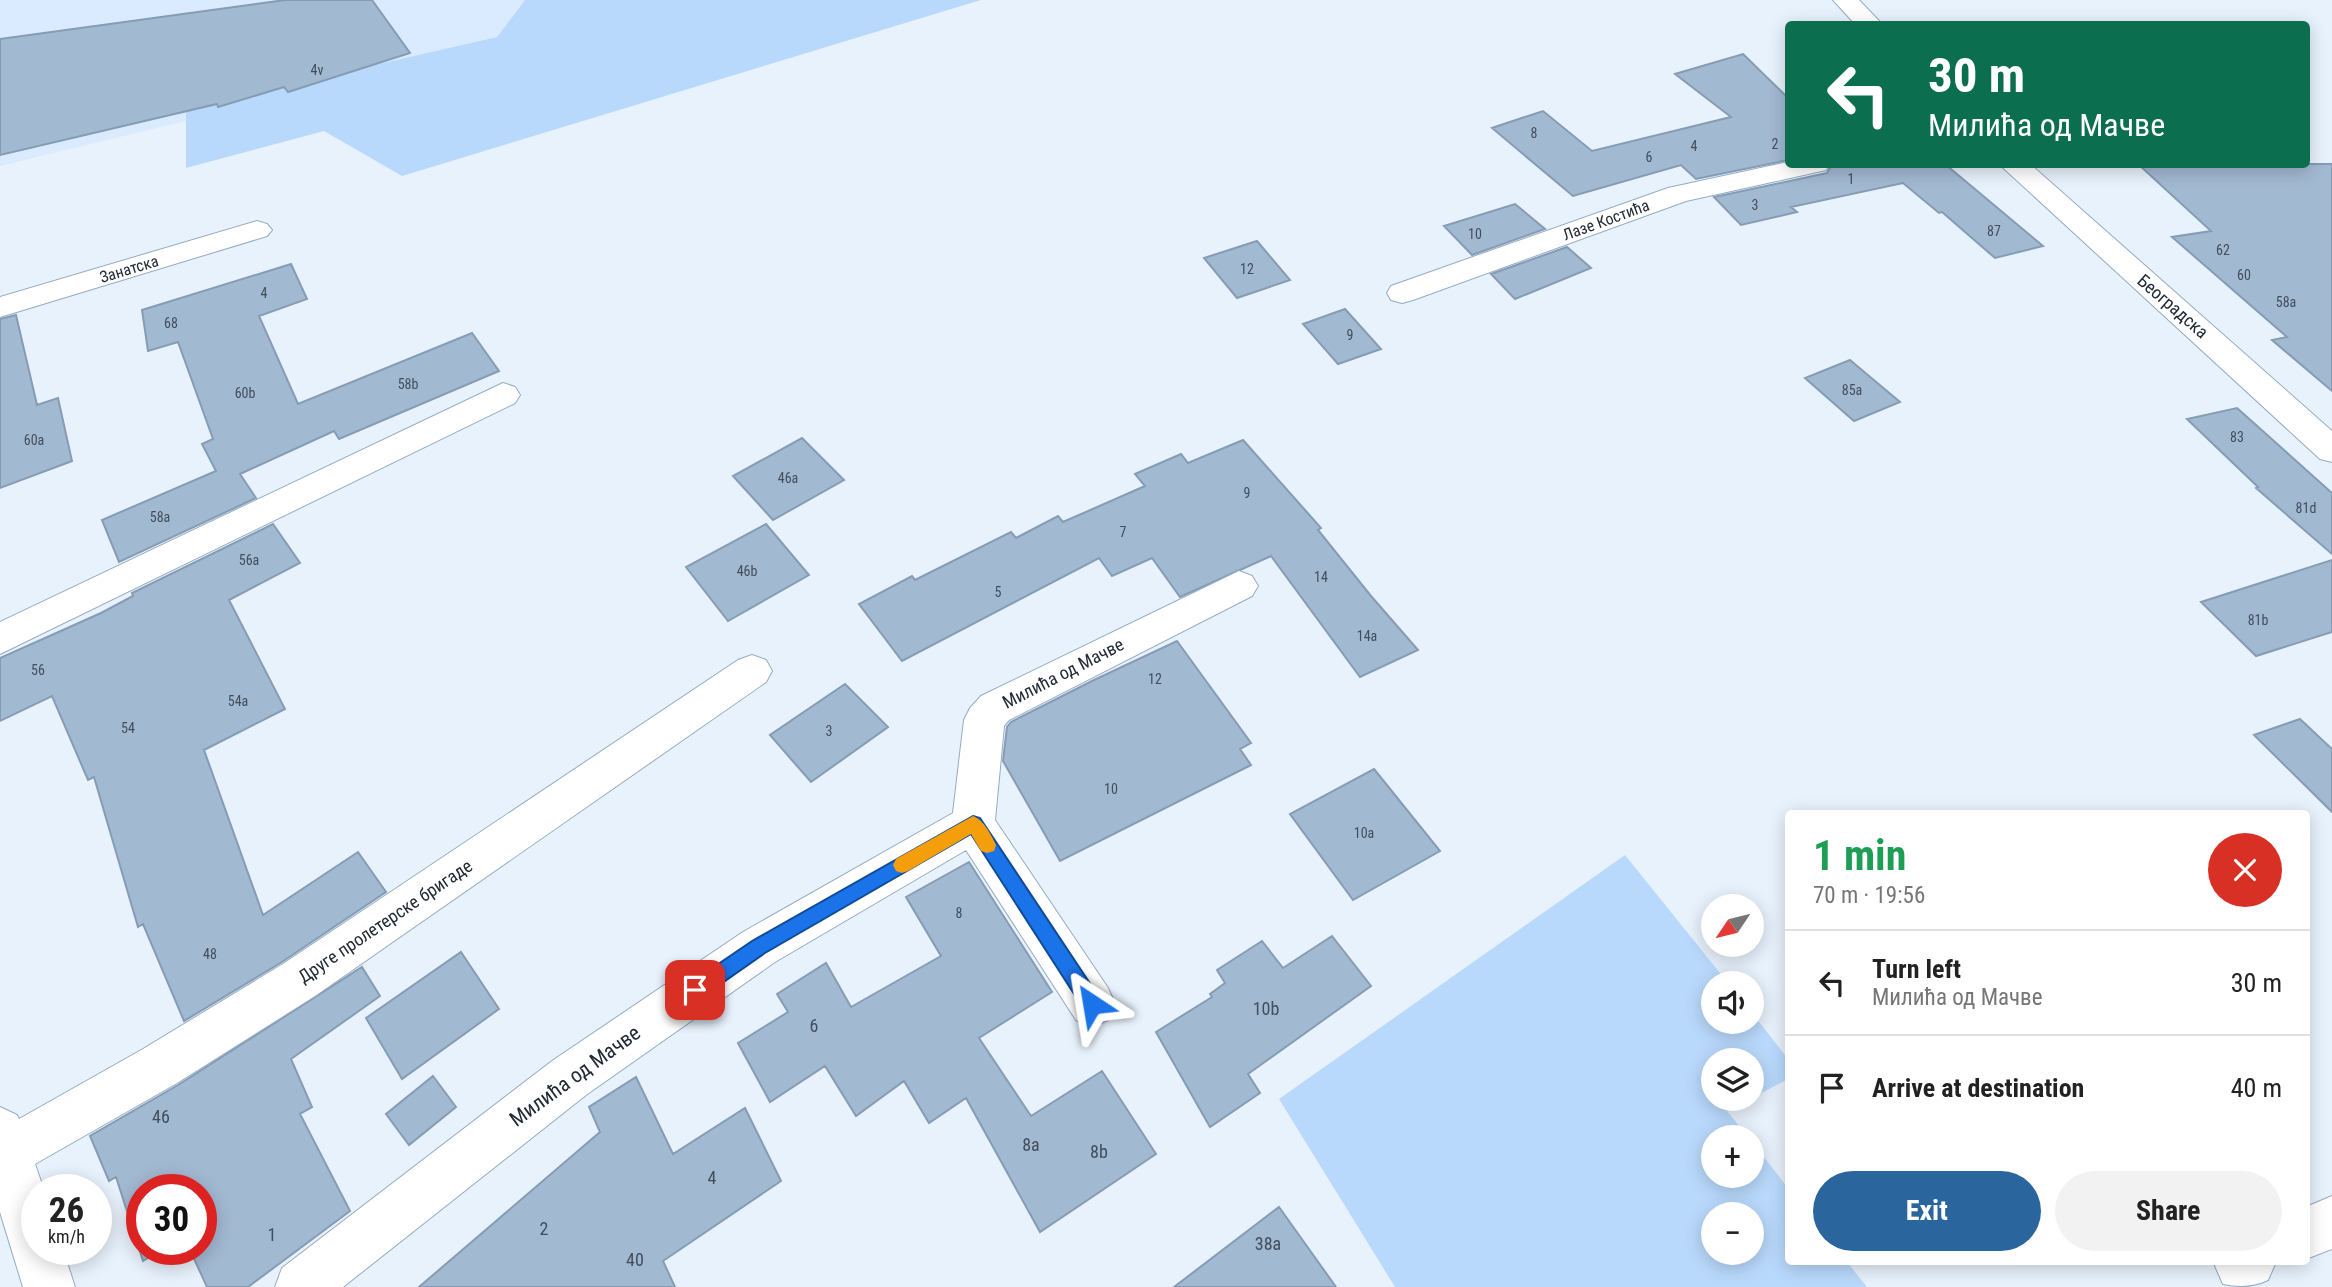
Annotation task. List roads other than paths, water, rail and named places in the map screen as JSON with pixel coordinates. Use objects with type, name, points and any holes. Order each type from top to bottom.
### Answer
[{"type":"street","points":[[1845,0],[1866,21]]},
{"type":"street","name":"Лазе Костића","points":[[1402,293],[1678,194],[1798,168]]},
{"type":"street","name":"Београдска","points":[[2017,168],[2332,450]]},
{"type":"street","name":"Занатска","points":[[0,307],[257,230]]},
{"type":"street","points":[[0,639],[503,395]]},
{"type":"street","name":"Милића од Мачве","points":[[302,1287],[569,1078],[759,947],[973,824],[984,720],[995,708],[1239,586]]},
{"type":"street","name":"Друге пролетерске бригаде","points":[[21,1203],[2,1148],[160,1066],[299,980],[752,671]]},
{"type":"street","points":[[973,824],[1092,1004]]},
{"type":"street","points":[[2310,1232],[2332,1222]]},
{"type":"street","name":"Друге пролетерске бригаде","points":[[42,1265],[49,1287]]}]
